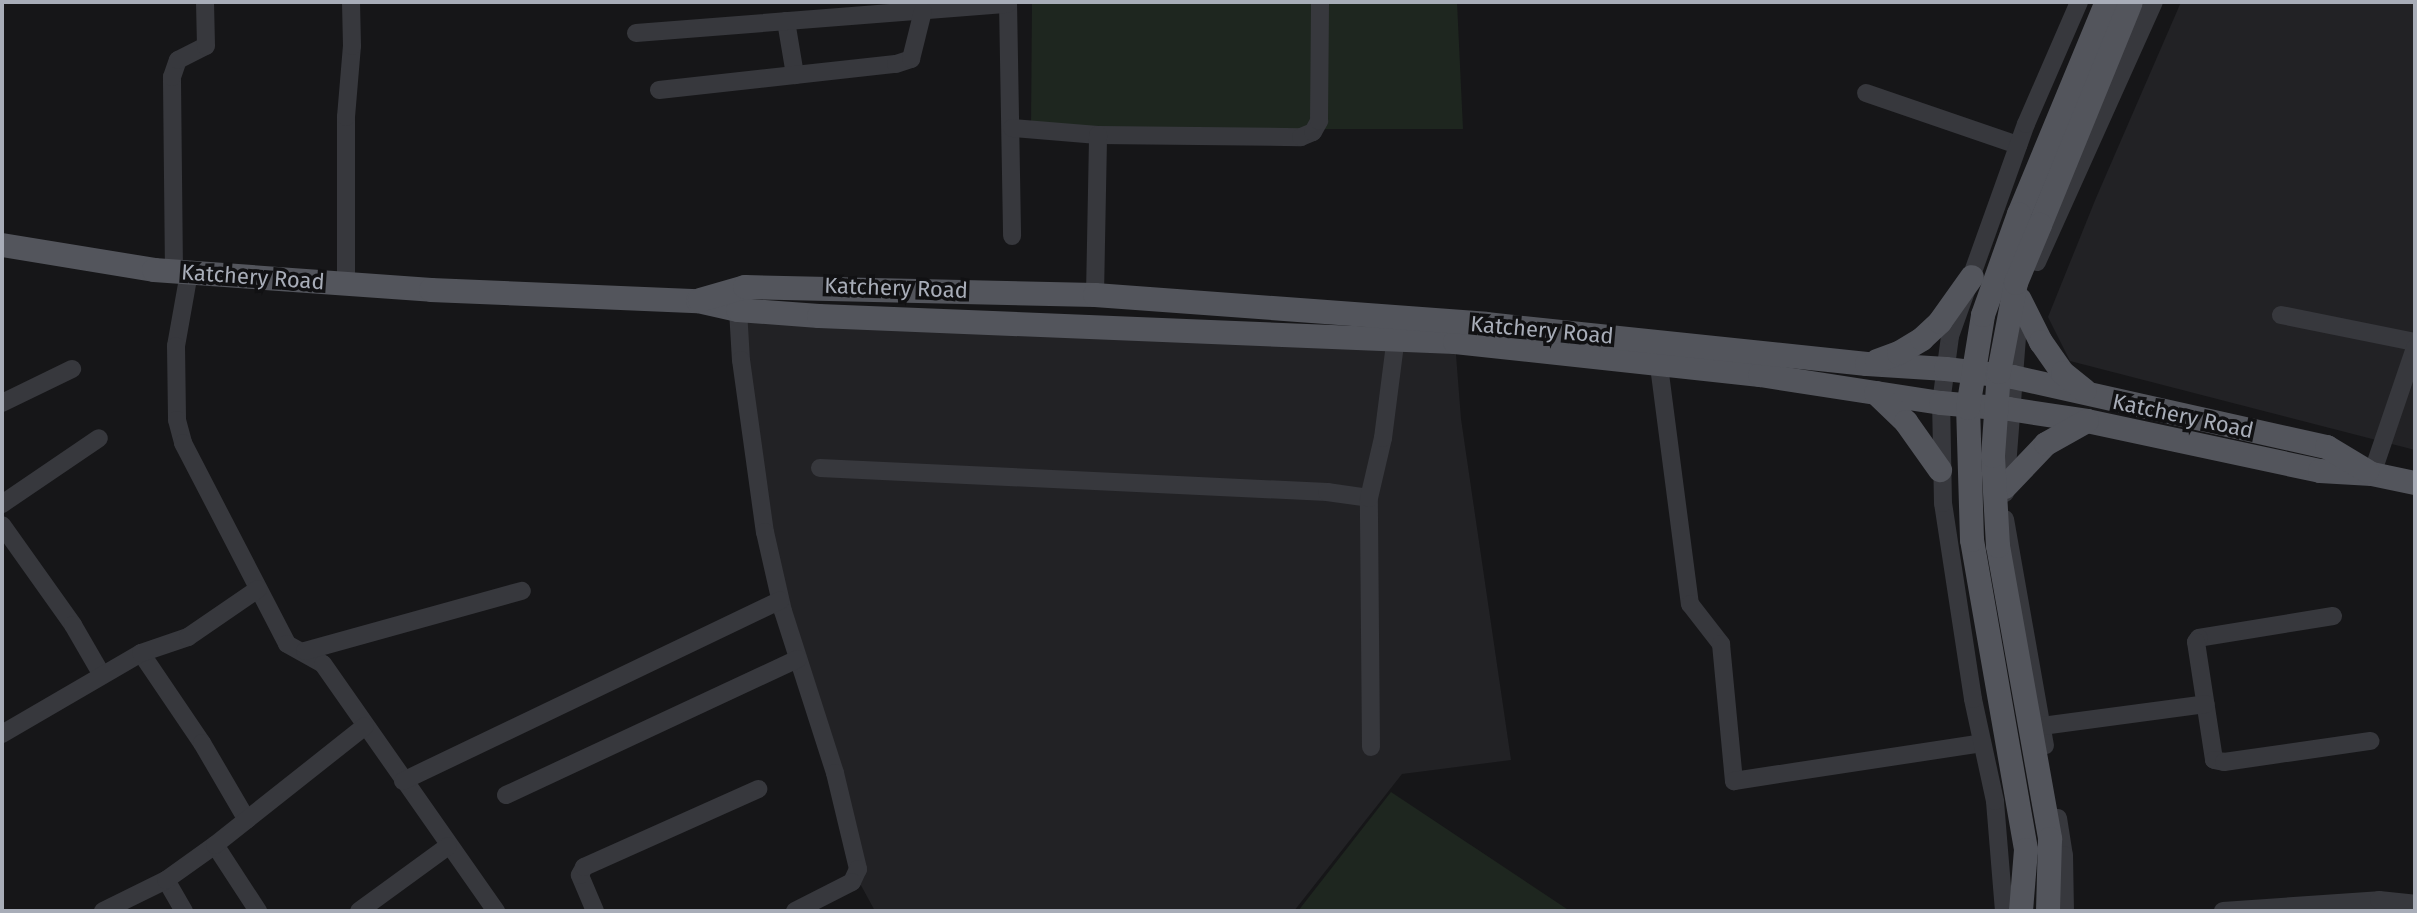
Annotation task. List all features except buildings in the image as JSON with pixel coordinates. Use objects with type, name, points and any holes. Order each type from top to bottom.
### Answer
[{"type":"main road","points":[[2021,911],[2026,850],[1972,540],[1968,408],[1983,315],[2035,173],[2107,2]]},
{"type":"main road","points":[[2048,911],[2050,839],[1998,546],[1994,417],[2016,283],[2131,2]]},
{"type":"main road","name":"Katchery Road","points":[[2,245],[182,272],[346,284],[698,301],[738,310],[819,316],[1191,330],[1397,328]]},
{"type":"main road","points":[[1867,364],[1899,353],[1922,339],[1940,322],[1972,277]]},
{"type":"main road","name":"Katchery Road","points":[[698,301],[745,287],[818,286],[1095,295],[1397,328],[1946,369],[2013,377],[2327,447],[2372,474]]},
{"type":"main road","points":[[818,286],[819,316]]},
{"type":"main road","points":[[1015,323],[1016,292]]},
{"type":"main road","points":[[2020,300],[2041,342],[2056,363],[2091,396]]},
{"type":"main road","points":[[1191,330],[1192,304]]},
{"type":"main road","name":"Katchery Road","points":[[1486,335],[1659,366],[1760,375],[1941,403],[2087,421],[2320,471],[2372,474],[2415,483]]},
{"type":"main road","points":[[1876,393],[1906,422],[1940,470]]},
{"type":"main road","points":[[2005,487],[2046,444],[2087,421]]},
{"type":"street","points":[[205,2],[206,46],[178,60],[172,77],[182,272],[176,346],[177,420],[183,443],[287,644],[305,651],[323,664],[496,911]]},
{"type":"street","points":[[346,284],[346,117],[352,46],[351,2]]},
{"type":"street","points":[[1012,128],[1098,135],[1301,137],[1313,132],[1319,121],[1320,2]]},
{"type":"street","points":[[2004,911],[1995,801],[1982,743],[1940,470],[1941,403],[1950,336],[2018,145],[2079,2]]},
{"type":"street","points":[[2065,911],[2064,855],[2005,517],[2009,409],[2020,300],[2154,2]]},
{"type":"street","points":[[636,33],[1008,3],[1012,236]]},
{"type":"street","points":[[659,90],[896,64],[911,59],[923,11]]},
{"type":"street","points":[[786,21],[795,75]]},
{"type":"street","points":[[1866,93],[2018,145]]},
{"type":"street","points":[[1095,295],[1098,135]]},
{"type":"street","points":[[738,310],[741,360],[765,532],[780,600],[835,773],[858,873],[852,882],[795,911]]},
{"type":"street","points":[[2281,315],[2415,345],[2372,474]]},
{"type":"street","points":[[1371,747],[1369,498],[1383,438],[1397,328]]},
{"type":"street","points":[[1659,366],[1690,604],[1721,644],[1734,781],[1982,743]]},
{"type":"street","points":[[2,403],[72,369]]},
{"type":"street","points":[[2,504],[99,438]]},
{"type":"street","points":[[820,468],[1327,492],[1369,498]]},
{"type":"street","points":[[2,525],[73,625],[102,675]]},
{"type":"street","points":[[2,734],[141,653],[188,637],[258,589]]},
{"type":"street","points":[[305,651],[522,591]]},
{"type":"street","points":[[403,781],[780,600]]},
{"type":"street","points":[[2333,616],[2199,638],[2196,642],[2214,760],[2224,762],[2370,741]]},
{"type":"street","points":[[141,653],[202,743],[247,820]]},
{"type":"street","points":[[506,795],[798,659]]},
{"type":"street","points":[[2042,726],[2206,704]]},
{"type":"street","points":[[103,911],[166,880],[365,726]]},
{"type":"street","points":[[595,911],[580,875],[584,867],[758,789]]},
{"type":"street","points":[[215,845],[258,911]]},
{"type":"street","points":[[359,911],[448,846]]},
{"type":"street","points":[[166,880],[184,911]]},
{"type":"street","points":[[2223,911],[2415,904]]},
{"type":"shaded area","points":[[1032,2],[1457,2],[1463,129],[1031,129]]},
{"type":"shaded area","points":[[2181,2],[2415,2],[2415,450],[2070,361],[2048,317]]},
{"type":"shaded area","points":[[738,310],[1455,342],[1461,419],[1511,760],[1402,774],[1294,911],[875,911],[857,878],[783,611]]},
{"type":"shaded area","points":[[1391,792],[1570,911],[1298,911]]}]
